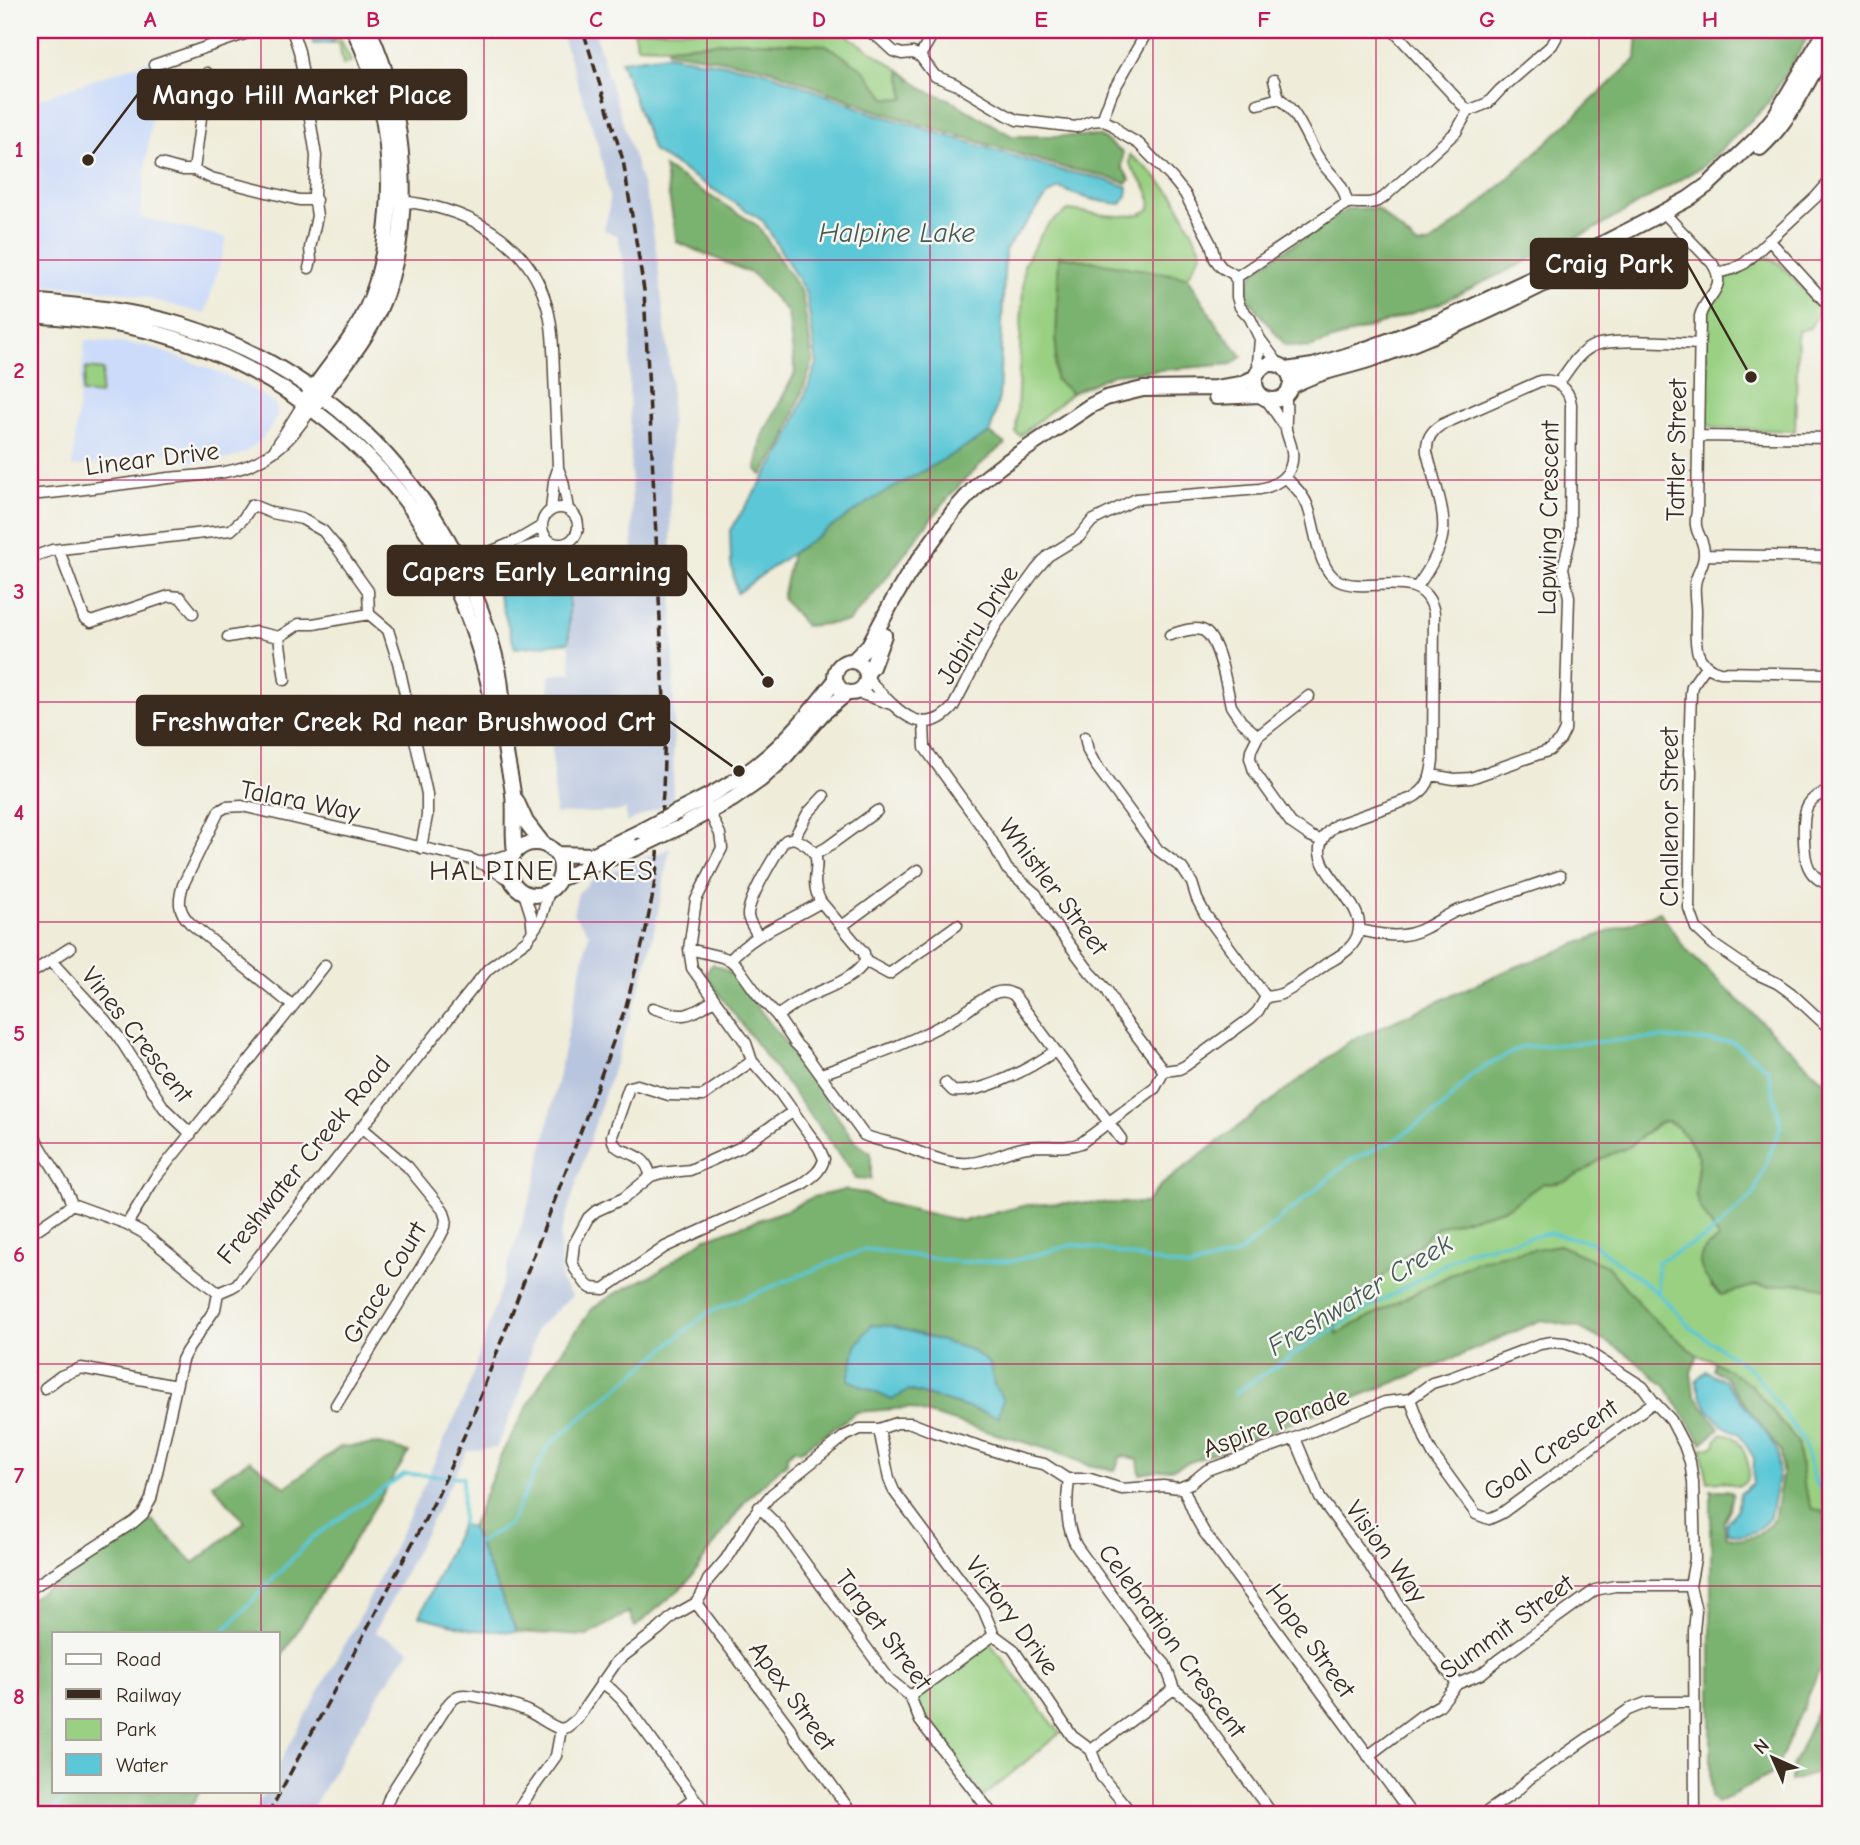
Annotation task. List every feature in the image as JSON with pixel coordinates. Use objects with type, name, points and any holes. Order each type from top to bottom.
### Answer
[{"type":"main road","points":[[354,30],[370,67],[381,106],[396,201]]},
{"type":"main road","points":[[307,407],[369,330],[383,303],[395,262],[396,201],[401,151],[396,115],[385,73],[369,30]]},
{"type":"main road","points":[[557,854],[592,855],[677,812],[733,799],[760,780],[822,714],[864,687],[877,649],[901,602],[933,553],[974,501],[1007,471],[1085,418],[1116,403],[1148,397],[1263,397],[1276,400],[1310,377],[1378,357],[1461,324],[1560,276],[1666,215],[1709,184],[1766,128],[1826,30]]},
{"type":"main road","points":[[853,661],[869,645],[903,584],[970,492],[1002,465],[1090,406],[1115,395],[1154,388],[1194,390],[1241,384],[1269,365],[1283,368],[1313,366],[1358,352],[1439,322],[1706,198],[1775,133],[1830,42]]},
{"type":"main road","points":[[30,301],[117,310],[181,325],[250,353],[317,393],[361,429],[405,477],[429,509],[458,575],[490,636],[499,671],[505,713],[504,738],[514,796],[514,854]]},
{"type":"main road","points":[[30,315],[145,330],[186,342],[251,369],[307,407],[354,444],[392,484],[458,575]]},
{"type":"main road","points":[[1283,368],[1291,381],[1288,391]]},
{"type":"main road","points":[[1258,374],[1256,387],[1263,397]]},
{"type":"main road","points":[[852,693],[840,689],[835,681],[838,667],[853,661],[862,665],[867,675]]},
{"type":"main road","points":[[560,878],[571,876],[588,866],[639,847],[676,829],[768,756],[796,729],[835,681]]},
{"type":"main road","points":[[514,796],[523,816],[543,844]]},
{"type":"main road","points":[[528,844],[543,844],[557,854],[562,870],[560,878],[556,886],[541,895],[524,893],[511,880],[509,864],[514,854],[528,844]]},
{"type":"street","points":[[154,65],[256,30]]},
{"type":"street","points":[[292,30],[299,51],[316,156],[314,195],[317,216],[309,268]]},
{"type":"street","points":[[867,30],[893,51],[920,56],[935,76],[955,84],[1017,120],[1076,127],[1102,120],[1109,122],[1145,149],[1185,194],[1211,244],[1217,263],[1236,278],[1239,304],[1250,318],[1260,339],[1283,368]]},
{"type":"street","points":[[920,56],[935,30]]},
{"type":"street","points":[[1102,120],[1112,93],[1148,30]]},
{"type":"street","points":[[1393,30],[1468,111]]},
{"type":"street","points":[[1236,278],[1347,203],[1368,204],[1382,198],[1457,132],[1468,111],[1492,99],[1552,45],[1558,30]]},
{"type":"street","points":[[194,170],[207,73]]},
{"type":"street","points":[[1274,80],[1279,97],[1294,112],[1318,158],[1343,187],[1347,203]]},
{"type":"street","points":[[1258,104],[1279,97]]},
{"type":"street","points":[[161,164],[194,170],[211,178],[299,200],[316,200]]},
{"type":"street","points":[[1666,215],[1712,263],[1717,274],[1737,268],[1816,197],[1830,181]]},
{"type":"street","points":[[396,201],[432,206],[483,225],[507,241],[529,265],[544,296],[549,315],[558,468],[568,509],[576,517],[578,528],[577,534],[563,544],[548,540],[542,526],[551,510],[558,468]]},
{"type":"street","points":[[1769,240],[1830,307]]},
{"type":"street","name":"Tattler Street","points":[[1706,666],[1696,650],[1694,589],[1705,555],[1695,521],[1701,311],[1716,290],[1717,274]]},
{"type":"street","points":[[1258,374],[1260,339]]},
{"type":"street","points":[[1559,384],[1581,354],[1598,344],[1700,344]]},
{"type":"street","name":"Lapwing Crescent","points":[[1416,588],[1434,561],[1444,527],[1443,513],[1427,452],[1429,436],[1441,425],[1540,381],[1549,380],[1559,384],[1567,391],[1571,404],[1570,540],[1563,568],[1569,597],[1565,730],[1550,750],[1471,778],[1454,779],[1432,775]]},
{"type":"street","points":[[689,949],[730,960],[741,971],[795,1044],[821,1074],[864,1135],[954,1163],[982,1162],[1031,1146],[1071,1147],[1080,1143],[1155,1088],[1164,1071],[1182,1068],[1251,1018],[1266,998],[1283,993],[1348,950],[1360,930],[1357,912],[1323,864],[1320,852],[1322,841],[1327,832],[1336,825],[1417,796],[1427,786],[1432,775],[1434,619],[1430,600],[1416,588],[1405,585],[1348,584],[1333,577],[1326,568],[1308,507],[1285,477],[1290,469],[1292,452],[1286,428],[1288,391]]},
{"type":"street","points":[[1263,397],[1286,428]]},
{"type":"street","name":"Linear Drive","points":[[30,495],[233,470],[257,462],[275,450],[307,407]]},
{"type":"street","points":[[1698,436],[1830,438]]},
{"type":"street","name":"Jabiru Drive","points":[[924,722],[938,720],[953,707],[996,625],[1042,562],[1079,537],[1092,521],[1136,499],[1260,489],[1272,486],[1285,477]]},
{"type":"street","points":[[30,558],[59,550],[231,530],[243,519],[252,505],[281,516],[302,519],[323,531],[368,591],[369,614],[388,631],[407,696],[427,794],[428,816],[421,848]]},
{"type":"street","points":[[551,510],[568,509]]},
{"type":"street","points":[[458,575],[542,526]]},
{"type":"street","points":[[458,575],[548,540]]},
{"type":"street","points":[[59,550],[84,618],[91,622],[170,596],[180,597],[193,612]]},
{"type":"street","points":[[1705,555],[1830,557]]},
{"type":"street","points":[[228,637],[256,632],[279,637],[299,624],[369,614]]},
{"type":"street","points":[[1170,635],[1199,629],[1210,635],[1231,706],[1241,721],[1258,736]]},
{"type":"street","points":[[279,637],[285,680]]},
{"type":"street","points":[[1706,666],[1720,672],[1830,674]]},
{"type":"street","name":"Challenor Street","points":[[1706,666],[1691,692],[1688,897],[1691,918],[1704,937],[1755,973],[1784,988],[1830,1029]]},
{"type":"street","points":[[867,675],[891,704],[909,717],[924,722]]},
{"type":"street","points":[[852,693],[891,704]]},
{"type":"street","points":[[1309,696],[1258,736],[1251,750],[1251,765],[1291,822],[1322,841]]},
{"type":"street","name":"Whistler Street","points":[[924,722],[925,748],[990,838],[1003,864],[1036,894],[1048,916],[1107,990],[1120,1014],[1164,1071]]},
{"type":"street","points":[[1085,737],[1095,764],[1158,850],[1182,869],[1192,883],[1200,907],[1266,998]]},
{"type":"street","points":[[1830,792],[1818,796],[1807,807],[1804,853],[1810,871],[1830,886]]},
{"type":"street","points":[[794,838],[808,813],[824,796]]},
{"type":"street","points":[[706,805],[720,834],[722,848],[696,901],[689,949],[694,972],[746,1044],[752,1061],[794,1111],[824,1159],[820,1171],[813,1177],[789,1191],[666,1247],[604,1289],[591,1288],[579,1278],[572,1261],[574,1244],[580,1230],[596,1211],[624,1198],[651,1175],[690,1170],[739,1148],[794,1111]]},
{"type":"street","name":"Talara Way","points":[[293,1006],[190,923],[180,911],[183,885],[219,811],[226,807],[242,806],[482,862],[511,880]]},
{"type":"street","points":[[815,854],[877,811]]},
{"type":"street","points":[[758,936],[748,915],[756,889],[782,844],[794,838],[811,848],[815,854],[816,893],[864,953],[865,961],[859,970],[802,999],[777,1017]]},
{"type":"street","name":"Talara Way","points":[[482,862],[514,854]]},
{"type":"street","points":[[842,926],[918,870]]},
{"type":"street","points":[[1360,930],[1392,936],[1405,935],[1427,927],[1454,912],[1560,876]]},
{"type":"street","name":"Freshwater Creek Road","points":[[30,1589],[134,1522],[142,1514],[151,1499],[182,1360],[212,1313],[218,1293],[237,1284],[488,969],[524,944],[541,919],[549,891]]},
{"type":"street","points":[[524,893],[533,932]]},
{"type":"street","points":[[730,960],[758,936],[821,902]]},
{"type":"street","points":[[865,961],[889,974],[957,925]]},
{"type":"street","name":"Vines Crescent","points":[[33,972],[70,948]]},
{"type":"street","name":"Vines Crescent","points":[[51,961],[118,1036],[164,1108],[191,1133]]},
{"type":"street","points":[[128,1224],[155,1178],[325,965]]},
{"type":"street","points":[[821,1074],[896,1048],[937,1028],[999,991],[1009,992],[1014,995],[1121,1139]]},
{"type":"street","points":[[653,1008],[686,1016],[714,1000]]},
{"type":"street","points":[[945,1083],[953,1091],[970,1091],[1029,1068],[1055,1051]]},
{"type":"street","points":[[651,1175],[641,1158],[619,1149],[612,1142],[629,1087],[637,1084],[669,1095],[703,1096],[752,1061]]},
{"type":"street","name":"Grace Court","points":[[336,1405],[440,1237],[446,1219],[443,1210],[408,1167],[361,1127]]},
{"type":"street","points":[[30,1130],[64,1185],[72,1204],[128,1224],[142,1232],[218,1293]]},
{"type":"street","points":[[30,1234],[72,1204]]},
{"type":"street","name":"Aspire Parade","points":[[561,1729],[577,1719],[620,1658],[673,1616],[696,1603],[708,1580],[726,1559],[760,1507],[780,1486],[849,1434],[860,1429],[879,1429],[897,1423],[911,1423],[1044,1464],[1069,1480],[1090,1479],[1122,1489],[1183,1487],[1207,1470],[1229,1464],[1385,1402],[1410,1399],[1432,1383],[1540,1344],[1559,1342],[1579,1347],[1637,1382],[1666,1414],[1688,1454],[1693,1472],[1696,1559],[1690,1586],[1696,1611],[1695,1815]]},
{"type":"street","points":[[46,1388],[61,1376],[81,1368],[176,1386]]},
{"type":"street","name":"Goal Crescent","points":[[1410,1399],[1434,1456],[1476,1514],[1489,1519],[1502,1513],[1654,1402]]},
{"type":"street","name":"Victory Drive","points":[[879,1429],[894,1491],[984,1609],[994,1635],[1015,1652],[1072,1736],[1091,1750],[1101,1776],[1132,1815]]},
{"type":"street","name":"Vision Way","points":[[1295,1438],[1320,1498],[1457,1684]]},
{"type":"street","name":"Celebration Crescent","points":[[1069,1480],[1068,1521],[1073,1541],[1165,1664],[1174,1689],[1196,1707],[1273,1815]]},
{"type":"street","name":"Hope Street","points":[[1183,1487],[1203,1532],[1412,1815]]},
{"type":"street","name":"Target Street","points":[[760,1507],[779,1527],[889,1679],[911,1696],[920,1721],[993,1815]]},
{"type":"street","name":"Summit Street","points":[[1368,1756],[1440,1705],[1457,1684],[1485,1672],[1595,1590],[1615,1586],[1690,1586]]},
{"type":"street","name":"Apex Street","points":[[696,1603],[853,1815]]},
{"type":"street","points":[[911,1696],[994,1635]]},
{"type":"street","points":[[601,1682],[622,1700],[707,1815]]},
{"type":"street","points":[[1091,1750],[1174,1689]]},
{"type":"street","points":[[383,1815],[390,1795],[449,1703],[462,1695],[519,1707],[561,1729],[556,1756],[514,1815]]},
{"type":"street","points":[[1482,1815],[1628,1710],[1648,1702],[1694,1702]]},
{"type":"street","points":[[671,1815],[694,1798]]},
{"type":"shaded area","points":[[560,30],[599,30],[596,37],[649,206],[671,381],[673,801],[626,823],[626,809],[616,812],[555,814],[549,675],[572,673],[569,642],[569,569],[633,563],[629,382],[632,309],[618,236],[604,230],[609,210],[609,195],[599,148]]},
{"type":"shaded area","points":[[153,59],[159,80],[155,85],[140,217],[227,238],[205,314],[125,292],[30,283],[30,102]]},
{"type":"shaded area","points":[[85,340],[147,346],[208,368],[246,385],[273,402],[277,408],[277,416],[259,442],[246,452],[229,459],[186,463],[185,451],[72,467]]},
{"type":"shaded area","points":[[670,848],[642,982],[560,1236],[561,1282],[572,1296],[536,1329],[518,1400],[496,1448],[467,1451],[375,1632],[410,1649],[378,1696],[309,1815],[252,1815],[264,1792],[280,1792],[280,1762],[362,1613],[467,1391],[535,1184],[589,933],[573,914],[578,893],[593,879]]},
{"type":"green space","points":[[633,30],[844,30],[851,38],[900,70],[905,99],[886,98],[861,68],[826,45],[737,41],[668,47],[637,46]]},
{"type":"green space","points":[[1638,30],[1812,30],[1766,106],[1705,165],[1600,226],[1436,305],[1309,348],[1285,345],[1247,297],[1248,284],[1256,269],[1347,209],[1376,208],[1418,246],[1431,243],[1485,200],[1636,59]]},
{"type":"green space","points":[[337,31],[351,62],[343,65],[339,43],[331,43]]},
{"type":"green space","points":[[737,41],[826,45],[862,68],[886,98],[905,99],[900,70],[925,90],[948,99],[1012,136],[1100,136],[1123,153],[1122,167],[1130,180],[1126,183],[1065,168],[877,111],[764,67],[667,51],[668,47]]},
{"type":"green space","points":[[1130,155],[1174,196],[1202,251],[1188,277],[1059,256],[1055,379],[1072,393],[1020,436],[1016,433],[1024,265],[1049,224],[1068,210],[1122,216],[1150,209],[1148,192],[1132,168]]},
{"type":"green space","points":[[664,167],[758,226],[802,294],[813,362],[783,444],[762,475],[756,468],[763,435],[795,373],[788,313],[753,274],[677,242]]},
{"type":"green space","points":[[1762,255],[1779,263],[1821,309],[1810,328],[1798,331],[1795,431],[1714,428],[1706,423],[1705,309],[1723,277],[1737,272]]},
{"type":"green space","points":[[1059,256],[1188,277],[1218,327],[1242,356],[1232,364],[1113,374],[1072,393],[1055,379]]},
{"type":"green space","points":[[86,368],[103,370],[100,395],[82,393]]},
{"type":"green space","points":[[990,433],[1005,444],[951,494],[877,590],[848,622],[805,626],[782,598],[792,553],[872,499]]},
{"type":"green space","points":[[1660,912],[1686,950],[1830,1087],[1830,1289],[1794,1283],[1769,1287],[1757,1285],[1721,1295],[1700,1266],[1703,1252],[1719,1239],[1695,1194],[1699,1156],[1680,1130],[1667,1121],[1653,1127],[1628,1147],[1601,1159],[1567,1180],[1552,1184],[1543,1183],[1507,1208],[1438,1227],[1335,1320],[1337,1334],[1473,1263],[1496,1256],[1559,1245],[1607,1266],[1650,1316],[1697,1355],[1691,1373],[1694,1394],[1719,1429],[1702,1443],[1665,1386],[1626,1353],[1578,1327],[1541,1320],[1436,1366],[1175,1468],[1140,1474],[1138,1459],[1121,1456],[1115,1470],[1088,1465],[1054,1451],[908,1408],[857,1412],[800,1451],[795,1449],[787,1455],[787,1462],[746,1500],[687,1583],[635,1627],[629,1612],[587,1636],[517,1632],[471,1528],[503,1451],[546,1373],[592,1309],[614,1294],[658,1272],[704,1239],[787,1210],[813,1197],[845,1190],[863,1193],[884,1203],[962,1221],[1027,1205],[1146,1203],[1159,1187],[1350,1041],[1508,970]],"holes":[[[990,1364],[999,1417],[909,1390]]]},
{"type":"green space","points":[[713,964],[731,973],[798,1059],[855,1142],[871,1153],[871,1179],[856,1179],[704,974]]},
{"type":"green space","points":[[1666,1121],[1681,1131],[1699,1156],[1696,1179],[1700,1207],[1720,1240],[1711,1287],[1721,1295],[1757,1285],[1794,1283],[1830,1289],[1830,1515],[1812,1509],[1803,1484],[1797,1441],[1751,1385],[1715,1362],[1697,1355],[1650,1316],[1607,1266],[1559,1245],[1496,1256],[1473,1263],[1337,1334],[1335,1319],[1438,1227],[1506,1208],[1543,1183],[1549,1184],[1592,1166],[1602,1158],[1628,1147]]},
{"type":"green space","points":[[1715,1362],[1751,1385],[1797,1441],[1803,1484],[1812,1508],[1830,1515],[1830,1646],[1775,1772],[1717,1803],[1711,1797],[1711,1490],[1727,1490],[1733,1493],[1730,1509],[1723,1522],[1727,1537],[1743,1539],[1758,1535],[1774,1519],[1782,1477],[1781,1452],[1726,1378],[1713,1369]]},
{"type":"green space","points":[[1721,1434],[1732,1436],[1746,1456],[1749,1468],[1747,1479],[1738,1486],[1722,1481],[1708,1482],[1701,1449],[1715,1446]]},
{"type":"green space","points":[[379,1444],[409,1452],[280,1659],[280,1632],[52,1632],[52,1792],[199,1792],[186,1815],[44,1815],[30,1809],[30,1599],[152,1520],[194,1563],[245,1522],[212,1484],[250,1460],[285,1487],[340,1447]]},
{"type":"green space","points":[[987,1639],[1060,1733],[983,1797],[915,1708],[913,1699]]},
{"type":"green space","points":[[1830,1682],[1830,1763],[1818,1773],[1791,1781],[1792,1767]]},
{"type":"water","points":[[304,30],[337,31],[331,43],[313,44],[312,37],[307,38]]},
{"type":"water","name":"Halpine Lake","points":[[667,55],[762,70],[876,114],[1063,171],[1128,187],[1127,196],[1121,204],[1089,199],[1059,188],[1048,195],[1005,250],[999,397],[990,433],[872,500],[737,593],[731,563],[730,530],[785,446],[817,364],[806,293],[763,221],[653,151],[621,61]]},
{"type":"water","points":[[546,557],[558,560],[569,569],[569,642],[515,648],[494,580],[530,560]]},
{"type":"water","points":[[871,1325],[892,1326],[971,1350],[990,1364],[994,1385],[1003,1399],[999,1417],[909,1390],[892,1400],[848,1380],[856,1346]]},
{"type":"water","points":[[1706,1371],[1725,1381],[1765,1431],[1778,1453],[1778,1477],[1770,1517],[1756,1531],[1742,1535],[1728,1533],[1726,1523],[1737,1510],[1740,1494],[1753,1483],[1754,1458],[1739,1434],[1722,1425],[1709,1411],[1700,1395],[1696,1380]]},
{"type":"water","points":[[461,1524],[471,1528],[517,1632],[473,1630],[420,1616]]},
{"type":"waterway","name":"Freshwater Creek","points":[[476,1541],[478,1543],[510,1524],[548,1446],[707,1313],[865,1249],[961,1262],[1013,1261],[1076,1244],[1188,1268],[1238,1254],[1351,1160],[1395,1140],[1442,1108],[1472,1074],[1522,1047],[1654,1038],[1733,1042],[1768,1069],[1781,1126],[1753,1196],[1708,1236],[1657,1262],[1659,1294]]},
{"type":"waterway","name":"Freshwater Creek","points":[[1235,1393],[1327,1333],[1467,1251],[1550,1233],[1591,1242],[1659,1294],[1691,1328],[1753,1371],[1803,1440],[1815,1482],[1830,1499]]},
{"type":"waterway","name":"Freshwater Creek","points":[[223,1632],[312,1538],[404,1474],[463,1477],[462,1525]]},
{"type":"waterway","name":"Freshwater Creek","points":[[48,1815],[70,1792]]},
{"type":"railway","points":[[268,1815],[438,1495],[472,1418],[626,1006],[652,899],[663,793],[665,721],[644,290],[623,160],[583,30]]},
{"type":"place","name":"Mango Hill Market Place","points":[[88,160]]},
{"type":"place","name":"Craig Park","points":[[1751,377]]},
{"type":"place","name":"Capers Early Learning","points":[[768,682]]},
{"type":"place","name":"Freshwater Creek Rd near Brushwood Crt","points":[[739,771]]},
{"type":"district","name":"HALPINE LAKES","points":[[542,871]]}]
